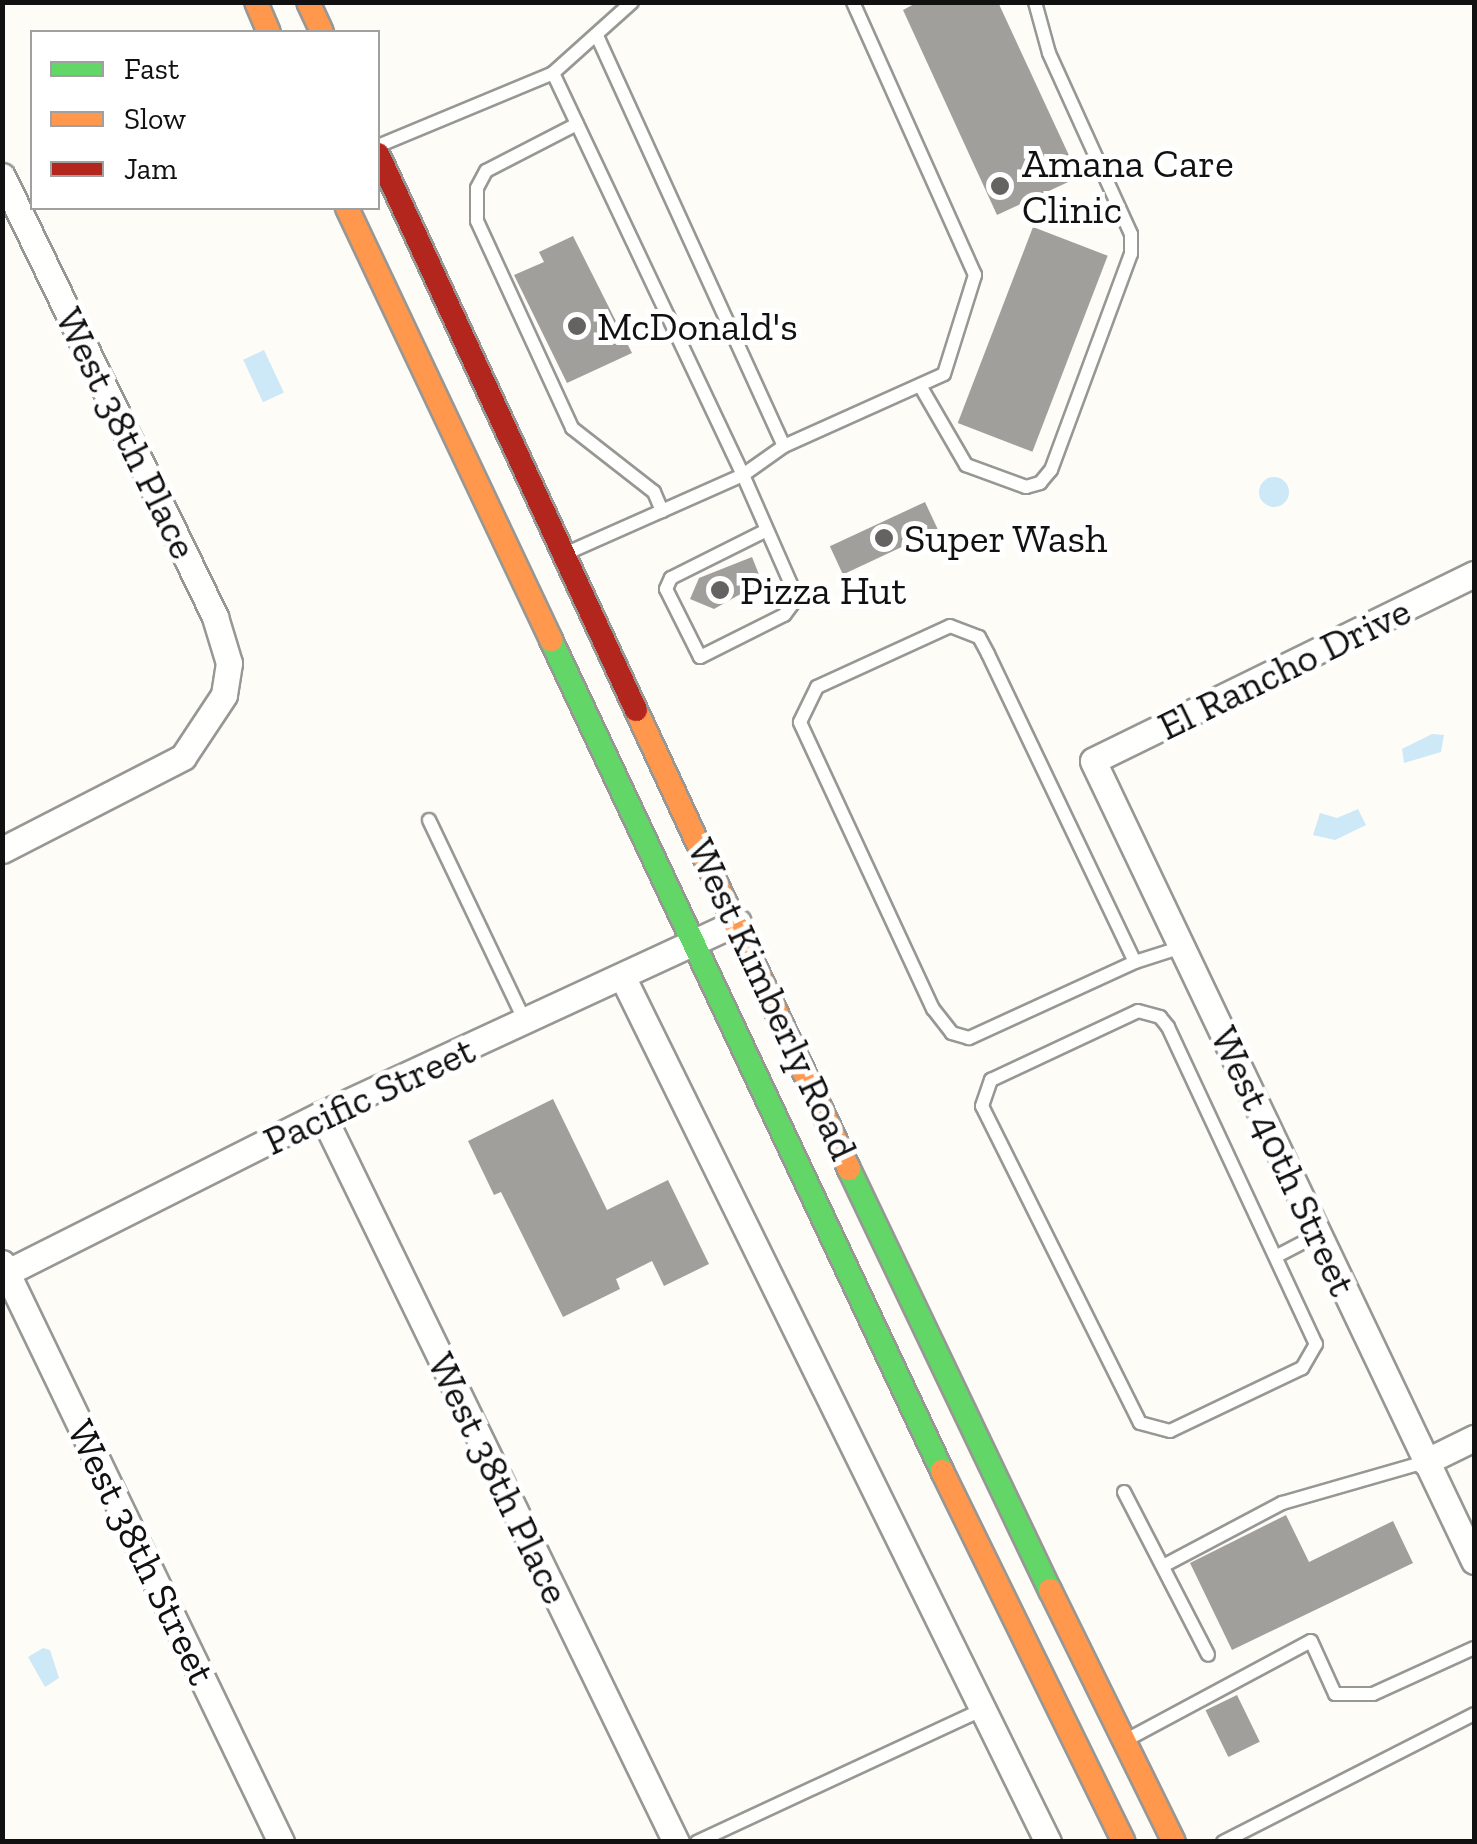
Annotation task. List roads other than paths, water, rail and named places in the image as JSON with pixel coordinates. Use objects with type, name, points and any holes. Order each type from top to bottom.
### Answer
[{"type":"main road","points":[[256,2],[268,30]]},
{"type":"main road","points":[[308,2],[321,30]]},
{"type":"main road","name":"West Kimberly Road","points":[[380,158],[738,922],[936,1357],[1174,1842]]},
{"type":"main road","name":"West Kimberly Road","points":[[347,210],[691,945],[1124,1842]]},
{"type":"street","name":"West 38th Place","points":[[2,176],[215,616],[230,663],[224,695],[183,757],[2,850]]},
{"type":"street","name":"El Rancho Drive","points":[[1093,761],[1474,574]]},
{"type":"street","name":"West 40th Street","points":[[1093,761],[1474,1561]]},
{"type":"street","name":"Pacific Street","points":[[4,1270],[322,1114],[738,922]]},
{"type":"street","points":[[623,978],[1048,1842]]},
{"type":"street","name":"West 38th Place","points":[[322,1114],[676,1842]]},
{"type":"street","name":"West 38th Street","points":[[4,1270],[281,1842]]},
{"type":"street","points":[[1425,1462],[1474,1438]]},
{"type":"lane","points":[[380,145],[553,73],[598,38],[632,2]]},
{"type":"lane","points":[[565,554],[743,476],[784,446],[922,389],[951,362],[975,275],[853,2]]},
{"type":"lane","points":[[922,389],[966,465],[1026,487],[1040,484],[1051,470],[1131,254],[1131,234],[1049,54],[1035,2]]},
{"type":"lane","points":[[598,38],[784,446]]},
{"type":"lane","points":[[553,73],[743,476],[767,530],[797,598],[784,616],[700,657],[666,590],[671,578],[767,530]]},
{"type":"lane","points":[[577,124],[486,171],[477,188],[477,221],[572,428],[654,492],[662,511]]},
{"type":"lane","points":[[1136,962],[979,637],[950,626],[817,686],[805,701],[800,722],[808,744],[933,1009],[952,1034],[982,1036],[1136,962],[1182,948]]},
{"type":"lane","points":[[429,820],[526,1022]]},
{"type":"lane","points":[[1138,1011],[1160,1017],[1277,1256],[1316,1344],[1314,1356],[1170,1431],[1140,1423],[982,1106],[984,1088],[1138,1011]]},
{"type":"lane","points":[[1277,1256],[1319,1234]]},
{"type":"lane","points":[[1162,1566],[1282,1503],[1425,1462]]},
{"type":"lane","points":[[1124,1492],[1208,1654]]},
{"type":"lane","points":[[1126,1740],[1312,1640],[1336,1694],[1374,1694],[1474,1648]]},
{"type":"lane","points":[[697,1842],[984,1709]]},
{"type":"lane","points":[[1223,1842],[1474,1714]]},
{"type":"water","points":[[264,350],[284,393],[263,402],[243,360]]},
{"type":"water","points":[[1274,477],[1285,481],[1289,492],[1285,503],[1274,507],[1263,503],[1259,492],[1263,481]]},
{"type":"water","points":[[1432,734],[1444,735],[1441,752],[1404,763],[1402,749]]},
{"type":"water","points":[[1358,809],[1366,825],[1335,840],[1313,835],[1320,813],[1337,818]]},
{"type":"water","points":[[43,1648],[50,1650],[59,1678],[45,1687],[28,1657]]},
{"type":"place","name":"Amana Care Clinic","points":[[1000,186]]},
{"type":"place","name":"McDonald's","points":[[577,326]]},
{"type":"place","name":"Super Wash","points":[[884,538]]},
{"type":"place","name":"Pizza Hut","points":[[720,590]]}]
